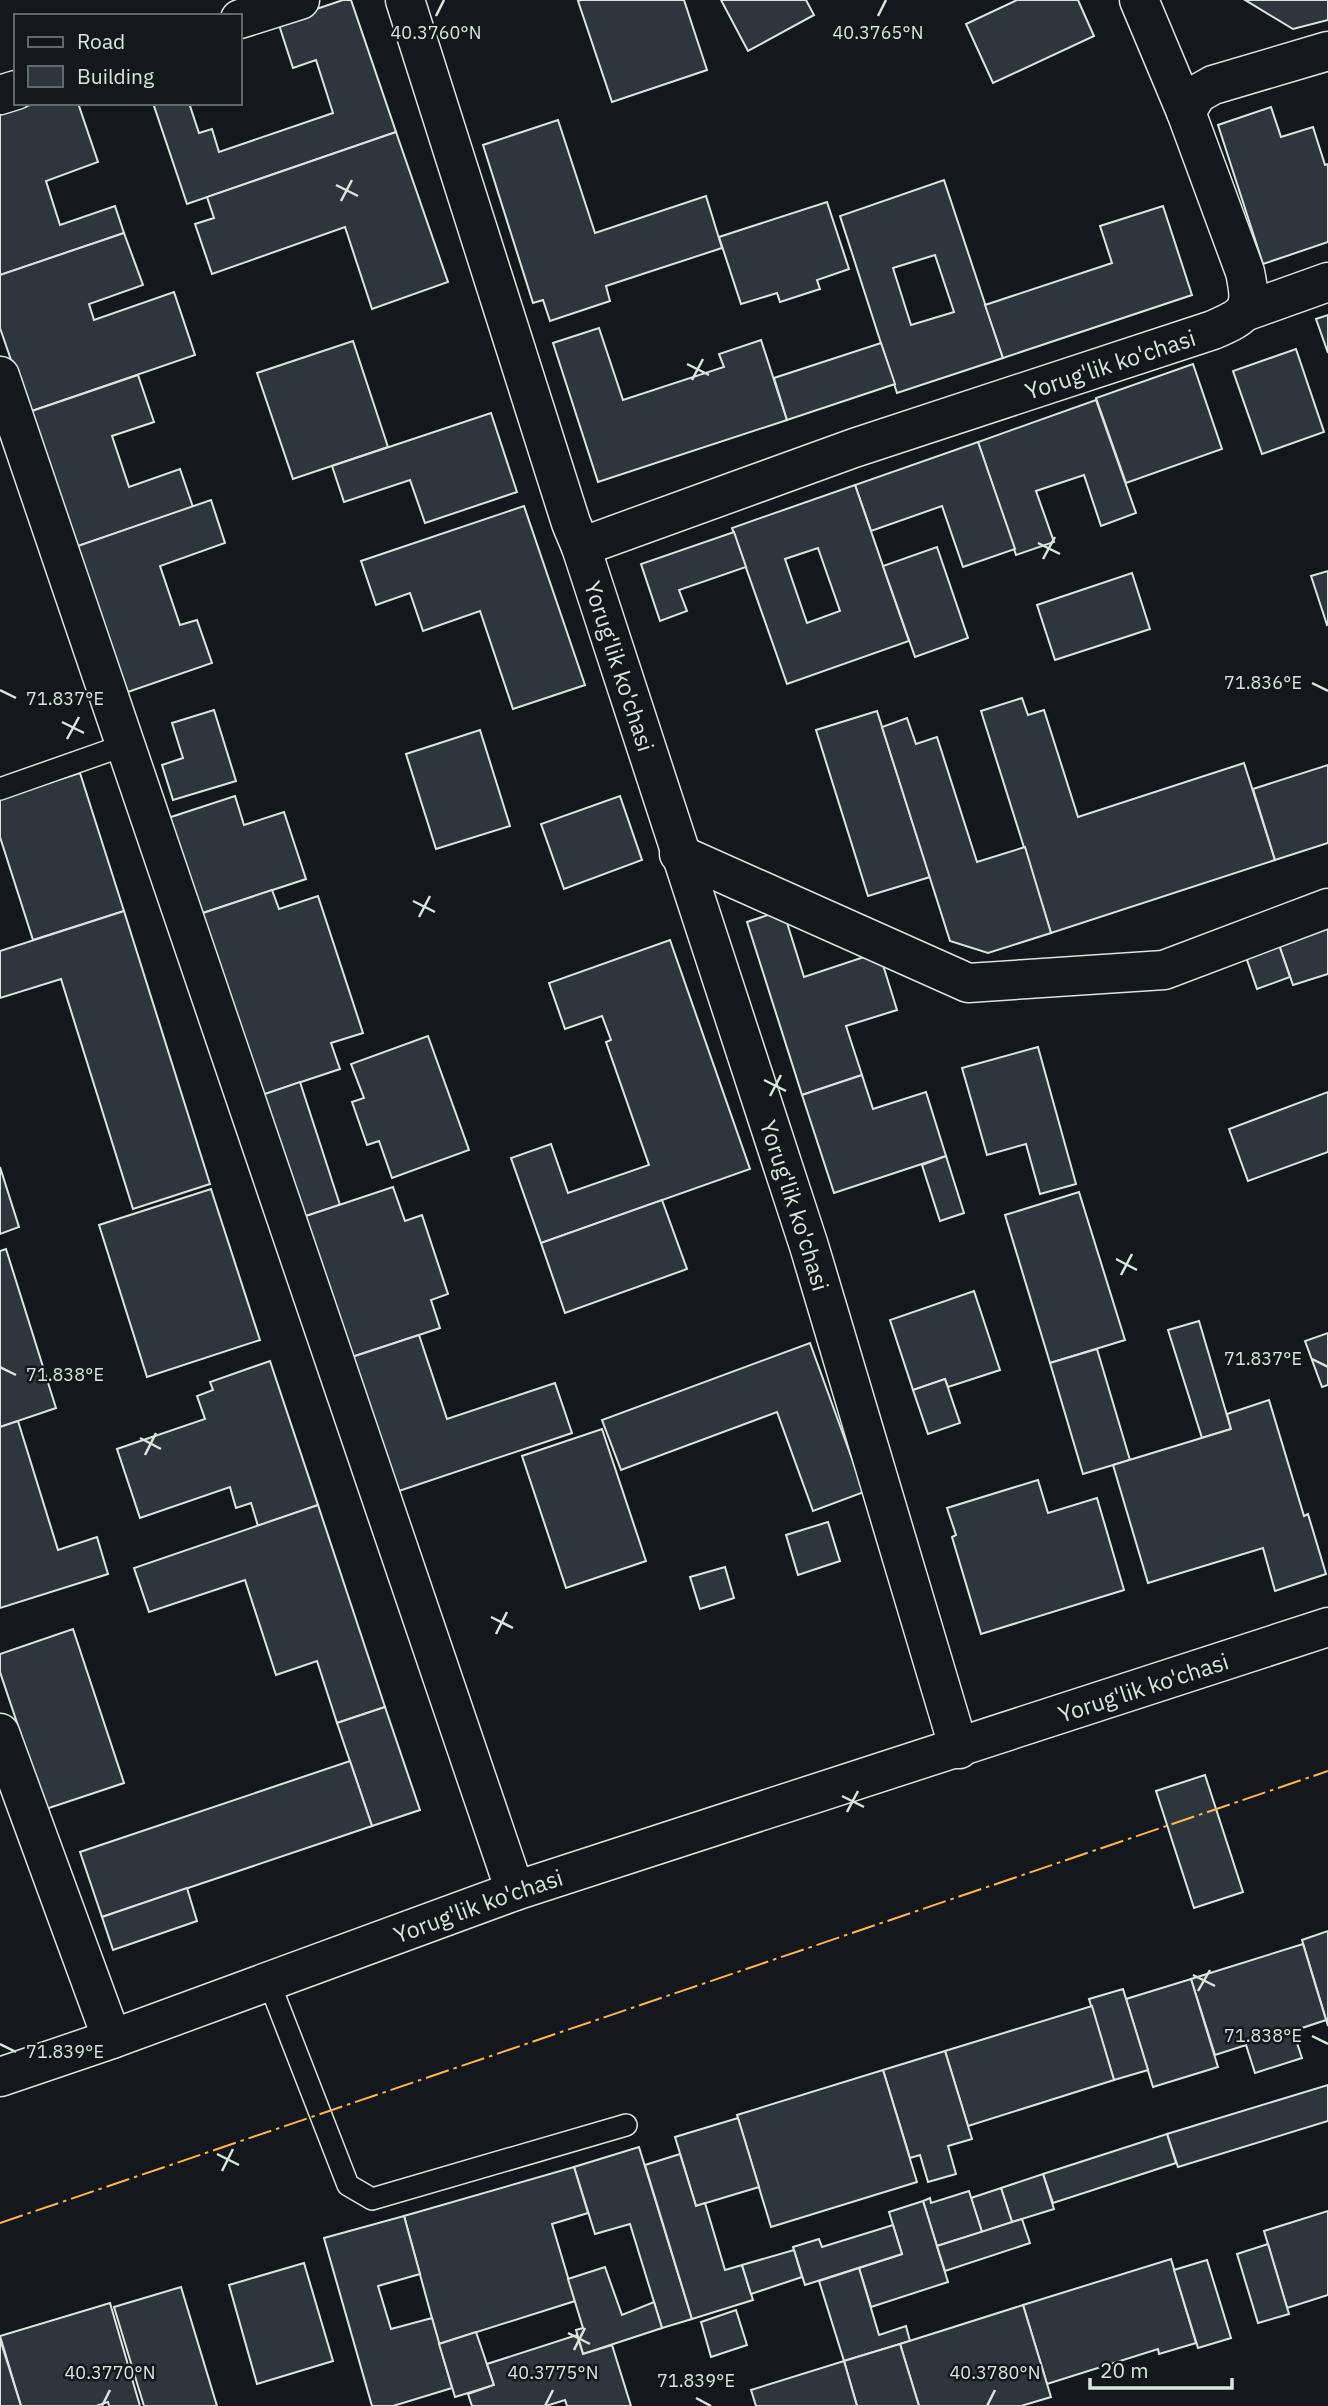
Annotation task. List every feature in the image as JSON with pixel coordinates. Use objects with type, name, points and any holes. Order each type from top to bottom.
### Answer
[{"type":"street","points":[[242,18],[300,0]]},
{"type":"street","name":"Yorug'lik ko'chasi","points":[[405,0],[571,523],[808,1246],[958,1749]]},
{"type":"street","points":[[1139,0],[1186,112],[1245,272],[1250,297],[1244,312]]},
{"type":"street","points":[[1186,112],[1197,94],[1213,85],[1328,51]]},
{"type":"street","name":"Yorug'lik ko'chasi","points":[[581,547],[854,448],[1213,330],[1235,321],[1244,312],[1328,282]]},
{"type":"street","points":[[0,376],[515,1891]]},
{"type":"street","points":[[679,854],[968,983],[1164,970],[1328,908]]},
{"type":"street","name":"Yorug'lik ko'chasi","points":[[0,2077],[112,2039],[515,1891],[1328,1627]]},
{"type":"street","points":[[0,1733],[16,1828],[112,2039]]},
{"type":"lane","points":[[0,789],[125,745]]},
{"type":"lane","points":[[269,1982],[348,2185],[372,2199],[626,2125]]},
{"type":"building","points":[[343,0],[351,0],[396,132],[187,204],[154,105],[190,105],[199,133],[212,129],[219,152],[333,113],[316,60],[293,68],[278,22]]},
{"type":"building","points":[[684,0],[707,70],[612,102],[578,1]]},
{"type":"building","points":[[721,0],[806,0],[814,15],[748,51]]},
{"type":"building","points":[[1017,0],[1078,0],[1094,36],[993,83],[966,24]]},
{"type":"building","points":[[1245,0],[1328,0],[1328,20],[1293,29]]},
{"type":"building","points":[[30,105],[79,105],[98,162],[46,181],[60,225],[115,206],[124,233],[0,275],[0,115]]},
{"type":"building","points":[[1271,107],[1281,137],[1313,127],[1325,165],[1328,164],[1328,242],[1263,264],[1218,125]]},
{"type":"building","points":[[558,120],[595,233],[706,196],[722,248],[606,286],[610,301],[550,321],[543,300],[533,303],[483,145]]},
{"type":"building","points":[[396,132],[448,282],[372,309],[345,227],[212,274],[195,224],[214,218],[207,197]]},
{"type":"building","points":[[944,180],[1003,358],[897,393],[840,216]],"holes":[[[935,255],[954,312],[911,325],[893,268]]]},
{"type":"building","points":[[827,202],[849,269],[817,280],[820,289],[780,302],[777,293],[741,304],[719,237]]},
{"type":"building","points":[[1163,206],[1192,295],[1003,358],[985,305],[1112,263],[1100,226]]},
{"type":"building","points":[[124,233],[143,285],[89,304],[94,320],[174,292],[195,355],[29,412],[0,328],[0,275]]},
{"type":"building","points":[[1328,315],[1328,353],[1316,319]]},
{"type":"building","points":[[599,328],[623,400],[724,367],[719,354],[761,340],[787,420],[598,482],[553,343]]},
{"type":"building","points":[[353,341],[388,447],[293,479],[257,373]]},
{"type":"building","points":[[881,343],[895,384],[787,420],[774,378]]},
{"type":"building","points":[[1296,349],[1324,432],[1262,454],[1233,371]]},
{"type":"building","points":[[1193,364],[1222,449],[1126,483],[1096,398]]},
{"type":"building","points":[[138,375],[154,422],[112,436],[129,487],[180,469],[193,507],[75,547],[29,412]]},
{"type":"building","points":[[1096,400],[1136,513],[1101,526],[1084,475],[1036,491],[1054,542],[1016,555],[978,442]]},
{"type":"building","points":[[491,413],[517,492],[425,523],[410,480],[344,502],[332,466]]},
{"type":"building","points":[[978,442],[1015,549],[963,567],[942,506],[871,531],[855,485]]},
{"type":"building","points":[[855,485],[909,641],[787,684],[732,528]],"holes":[[[818,548],[840,611],[807,623],[785,559]]]},
{"type":"building","points":[[211,500],[225,543],[160,566],[180,625],[197,620],[212,663],[125,693],[75,547]]},
{"type":"building","points":[[524,506],[585,685],[513,709],[480,611],[423,631],[410,593],[376,605],[361,561]]},
{"type":"building","points":[[734,532],[746,567],[679,590],[687,611],[660,621],[641,564]]},
{"type":"building","points":[[937,547],[968,638],[915,657],[883,566]]},
{"type":"building","points":[[1328,571],[1328,624],[1327,625],[1311,576]]},
{"type":"building","points":[[1132,573],[1150,629],[1055,660],[1037,605]]},
{"type":"building","points":[[1022,698],[1028,715],[1044,710],[1078,817],[1244,763],[1275,860],[1051,933],[981,711]]},
{"type":"building","points":[[214,710],[236,781],[173,800],[162,765],[183,758],[172,723]]},
{"type":"building","points":[[877,711],[930,877],[868,896],[816,730]]},
{"type":"building","points":[[907,718],[916,744],[937,737],[977,862],[1025,847],[1051,933],[988,953],[950,941],[882,727]]},
{"type":"building","points":[[480,730],[510,826],[436,849],[406,754]]},
{"type":"building","points":[[1328,765],[1328,843],[1275,860],[1253,789]]},
{"type":"building","points":[[80,773],[124,911],[33,940],[0,837],[0,798]]},
{"type":"building","points":[[235,796],[244,825],[284,812],[306,879],[200,914],[168,818]]},
{"type":"building","points":[[620,796],[642,860],[564,889],[541,824]]},
{"type":"building","points":[[272,890],[279,909],[318,896],[363,1033],[331,1043],[340,1069],[259,1096],[200,914]]},
{"type":"building","points":[[783,910],[804,977],[879,952],[897,1010],[846,1026],[862,1075],[802,1095],[747,922]]},
{"type":"building","points":[[124,911],[210,1184],[133,1209],[61,979],[0,998],[0,951]]},
{"type":"building","points":[[1328,920],[1328,974],[1293,985],[1279,945]]},
{"type":"building","points":[[670,940],[750,1169],[541,1243],[511,1158],[551,1144],[568,1193],[649,1165],[606,1042],[611,1040],[602,1016],[565,1029],[549,983]]},
{"type":"building","points":[[1279,945],[1290,977],[1257,989],[1246,957]]},
{"type":"building","points":[[428,1036],[469,1150],[392,1178],[379,1141],[367,1145],[352,1102],[364,1098],[351,1064]]},
{"type":"building","points":[[1038,1047],[1076,1184],[1040,1194],[1026,1144],[987,1155],[962,1068]]},
{"type":"building","points":[[862,1075],[873,1109],[926,1092],[946,1156],[834,1193],[802,1095]]},
{"type":"building","points":[[300,1082],[340,1205],[300,1218],[259,1096]]},
{"type":"building","points":[[1328,1092],[1328,1152],[1248,1181],[1229,1129]]},
{"type":"building","points":[[946,1156],[964,1213],[940,1221],[922,1165]]},
{"type":"building","points":[[0,1167],[19,1227],[0,1234]]},
{"type":"building","points":[[393,1187],[405,1221],[422,1215],[448,1294],[431,1300],[440,1328],[346,1359],[300,1218]]},
{"type":"building","points":[[211,1189],[260,1340],[147,1377],[99,1225]]},
{"type":"building","points":[[1079,1192],[1125,1340],[1050,1363],[1005,1215]]},
{"type":"building","points":[[662,1200],[687,1269],[565,1313],[541,1243]]},
{"type":"building","points":[[6,1249],[56,1408],[0,1427],[0,1251]]},
{"type":"building","points":[[974,1291],[1000,1370],[948,1387],[945,1379],[913,1390],[890,1320]]},
{"type":"building","points":[[1199,1321],[1231,1429],[1202,1438],[1168,1330]]},
{"type":"building","points":[[1328,1333],[1328,1385],[1322,1387],[1305,1341]]},
{"type":"building","points":[[419,1335],[447,1419],[555,1383],[572,1433],[390,1494],[346,1359]]},
{"type":"building","points":[[810,1343],[864,1492],[813,1511],[777,1412],[621,1470],[602,1420]]},
{"type":"building","points":[[1097,1349],[1130,1460],[1083,1474],[1050,1363]]},
{"type":"building","points":[[270,1361],[318,1505],[258,1526],[251,1503],[236,1508],[230,1487],[140,1518],[117,1449],[205,1419],[197,1396],[213,1390],[210,1382]]},
{"type":"building","points":[[945,1379],[960,1423],[928,1434],[913,1390]]},
{"type":"building","points":[[1269,1400],[1304,1516],[1308,1514],[1326,1574],[1275,1591],[1263,1548],[1148,1583],[1113,1465],[1231,1429],[1227,1414]]},
{"type":"building","points":[[18,1421],[58,1550],[97,1537],[108,1574],[0,1608],[0,1427]]},
{"type":"building","points":[[602,1429],[646,1561],[566,1588],[522,1456]]},
{"type":"building","points":[[1038,1480],[1048,1513],[1097,1498],[1124,1590],[981,1634],[952,1537],[956,1535],[947,1508]]},
{"type":"building","points":[[318,1505],[385,1707],[337,1723],[317,1661],[276,1675],[245,1580],[149,1612],[134,1568]]},
{"type":"building","points":[[828,1522],[840,1561],[798,1575],[786,1535]]},
{"type":"building","points":[[725,1567],[734,1598],[700,1609],[690,1577]]},
{"type":"building","points":[[73,1629],[124,1783],[46,1809],[0,1672],[0,1654]]},
{"type":"building","points":[[385,1707],[420,1810],[372,1826],[337,1723]]},
{"type":"building","points":[[350,1761],[372,1826],[102,1917],[80,1852]]},
{"type":"building","points":[[1205,1775],[1243,1892],[1194,1908],[1156,1791]]},
{"type":"building","points":[[187,1888],[197,1921],[113,1950],[102,1917]]},
{"type":"building","points":[[1328,1931],[1328,2026],[1302,1940]]},
{"type":"building","points":[[1303,1944],[1326,2020],[1293,2031],[1302,2058],[1255,2073],[1246,2045],[1215,2055],[1191,1979]]},
{"type":"building","points":[[1191,1979],[1218,2067],[1153,2087],[1126,1999]]},
{"type":"building","points":[[1123,1989],[1148,2070],[1114,2080],[1089,1999]]},
{"type":"building","points":[[1092,2006],[1114,2080],[968,2126],[945,2051]]},
{"type":"building","points":[[945,2051],[972,2139],[948,2146],[956,2174],[928,2182],[920,2155],[910,2158],[883,2070]]},
{"type":"building","points":[[883,2070],[917,2182],[771,2227],[737,2115]]},
{"type":"building","points":[[1328,2085],[1328,2121],[1178,2167],[1167,2134]]},
{"type":"building","points":[[738,2118],[759,2187],[696,2206],[675,2137]]},
{"type":"building","points":[[1167,2134],[1176,2163],[1053,2203],[1043,2174]]},
{"type":"building","points":[[639,2147],[692,2319],[662,2328],[630,2224],[595,2234],[574,2167]]},
{"type":"building","points":[[680,2154],[696,2206],[705,2203],[725,2270],[742,2265],[753,2300],[692,2319],[645,2165]]},
{"type":"building","points":[[574,2167],[588,2213],[552,2224],[575,2301],[439,2344],[404,2216]]},
{"type":"building","points":[[1043,2174],[1054,2209],[1012,2222],[1001,2188]]},
{"type":"building","points":[[1001,2188],[1012,2222],[982,2232],[971,2198]]},
{"type":"building","points":[[969,2191],[982,2232],[937,2246],[923,2201],[930,2198],[931,2203]]},
{"type":"building","points":[[923,2201],[948,2282],[871,2307],[859,2268],[902,2254],[889,2212]]},
{"type":"building","points":[[1328,2211],[1328,2295],[1287,2308],[1264,2231]]},
{"type":"building","points":[[404,2216],[420,2274],[378,2286],[391,2329],[432,2318],[452,2388],[393,2406],[372,2406],[324,2238]]},
{"type":"building","points":[[1022,2219],[1030,2243],[945,2271],[937,2246]]},
{"type":"building","points":[[893,2225],[902,2254],[805,2285],[793,2247],[819,2239],[822,2247]]},
{"type":"building","points":[[1268,2244],[1289,2314],[1258,2323],[1237,2254]]},
{"type":"building","points":[[794,2250],[802,2277],[751,2294],[742,2265]]},
{"type":"building","points":[[1171,2259],[1196,2343],[1159,2354],[1158,2349],[1047,2384],[1023,2305]]},
{"type":"building","points":[[1207,2260],[1231,2338],[1198,2348],[1174,2270]]},
{"type":"building","points":[[304,2263],[333,2361],[257,2384],[229,2285]]},
{"type":"building","points":[[605,2267],[622,2315],[654,2302],[662,2328],[583,2354],[576,2330],[583,2328],[568,2279]]},
{"type":"building","points":[[859,2268],[879,2335],[906,2326],[910,2341],[844,2361],[819,2281]]},
{"type":"building","points":[[181,2287],[217,2406],[144,2406],[114,2307]]},
{"type":"building","points":[[110,2303],[140,2406],[109,2406],[108,2402],[96,2406],[21,2406],[0,2336]]},
{"type":"building","points":[[1023,2305],[1051,2397],[1021,2406],[919,2406],[900,2344]]},
{"type":"building","points":[[736,2310],[747,2345],[711,2357],[701,2322]]},
{"type":"building","points":[[476,2332],[494,2385],[455,2397],[439,2344]]},
{"type":"building","points":[[577,2335],[583,2354],[612,2345],[631,2406],[567,2406],[565,2400],[546,2406],[472,2406],[468,2394],[494,2385],[487,2364]]},
{"type":"building","points":[[0,2339],[21,2406],[0,2406]]},
{"type":"building","points":[[900,2344],[919,2406],[857,2406],[844,2361]]},
{"type":"building","points":[[844,2361],[857,2406],[756,2406],[751,2390]]},
{"type":"power","points":[[0,2223],[1328,1771]]}]
